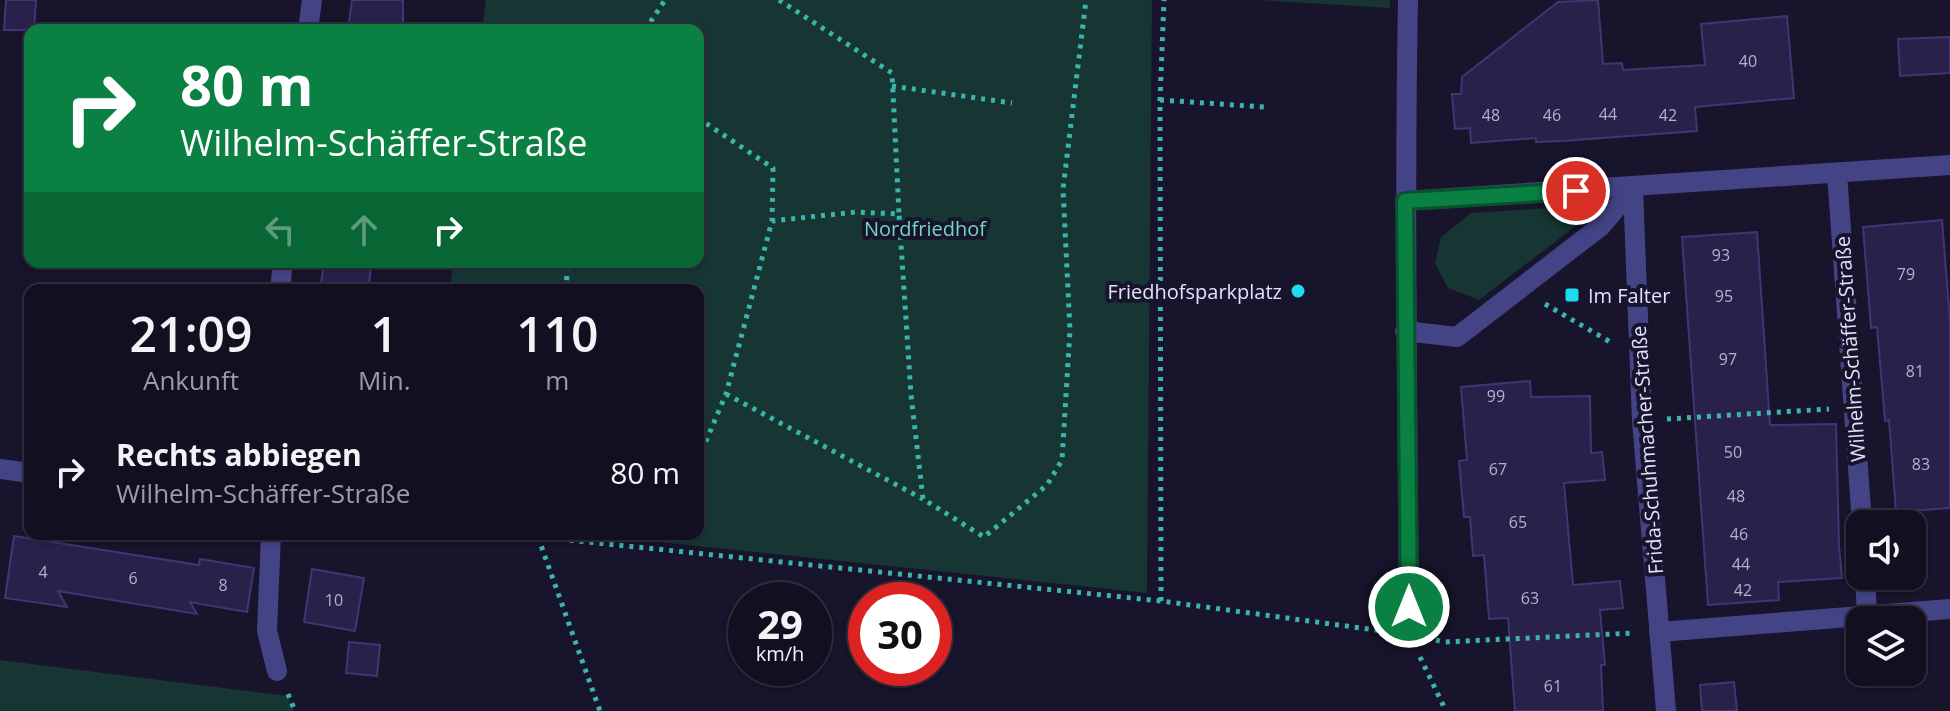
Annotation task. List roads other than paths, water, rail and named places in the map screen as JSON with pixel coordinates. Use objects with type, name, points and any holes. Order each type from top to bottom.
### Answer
[{"type":"street","points":[[309,24],[312,0]]},
{"type":"street","points":[[1408,0],[1405,331],[1409,431],[1409,635]]},
{"type":"street","points":[[1405,201],[1950,165]]},
{"type":"street","name":"Wilhelm-Schäffer-Straße","points":[[1837,173],[1861,510]]},
{"type":"street","points":[[1405,331],[1457,337],[1601,226],[1633,188]]},
{"type":"street","name":"Frida-Schuhmacher-Straße","points":[[1633,188],[1642,421],[1666,711]]},
{"type":"street","points":[[0,469],[24,472]]},
{"type":"street","points":[[271,540],[267,631],[277,671]]},
{"type":"street","points":[[1926,611],[1950,609]]},
{"type":"street","points":[[1659,632],[1846,617]]},
{"type":"place","name":"Friedhofsparkplatz","points":[[1298,291]]},
{"type":"place","name":"Im Falter","points":[[1572,295]]},
{"type":"park label","name":"Nordfriedhof","points":[[925,228]]}]
